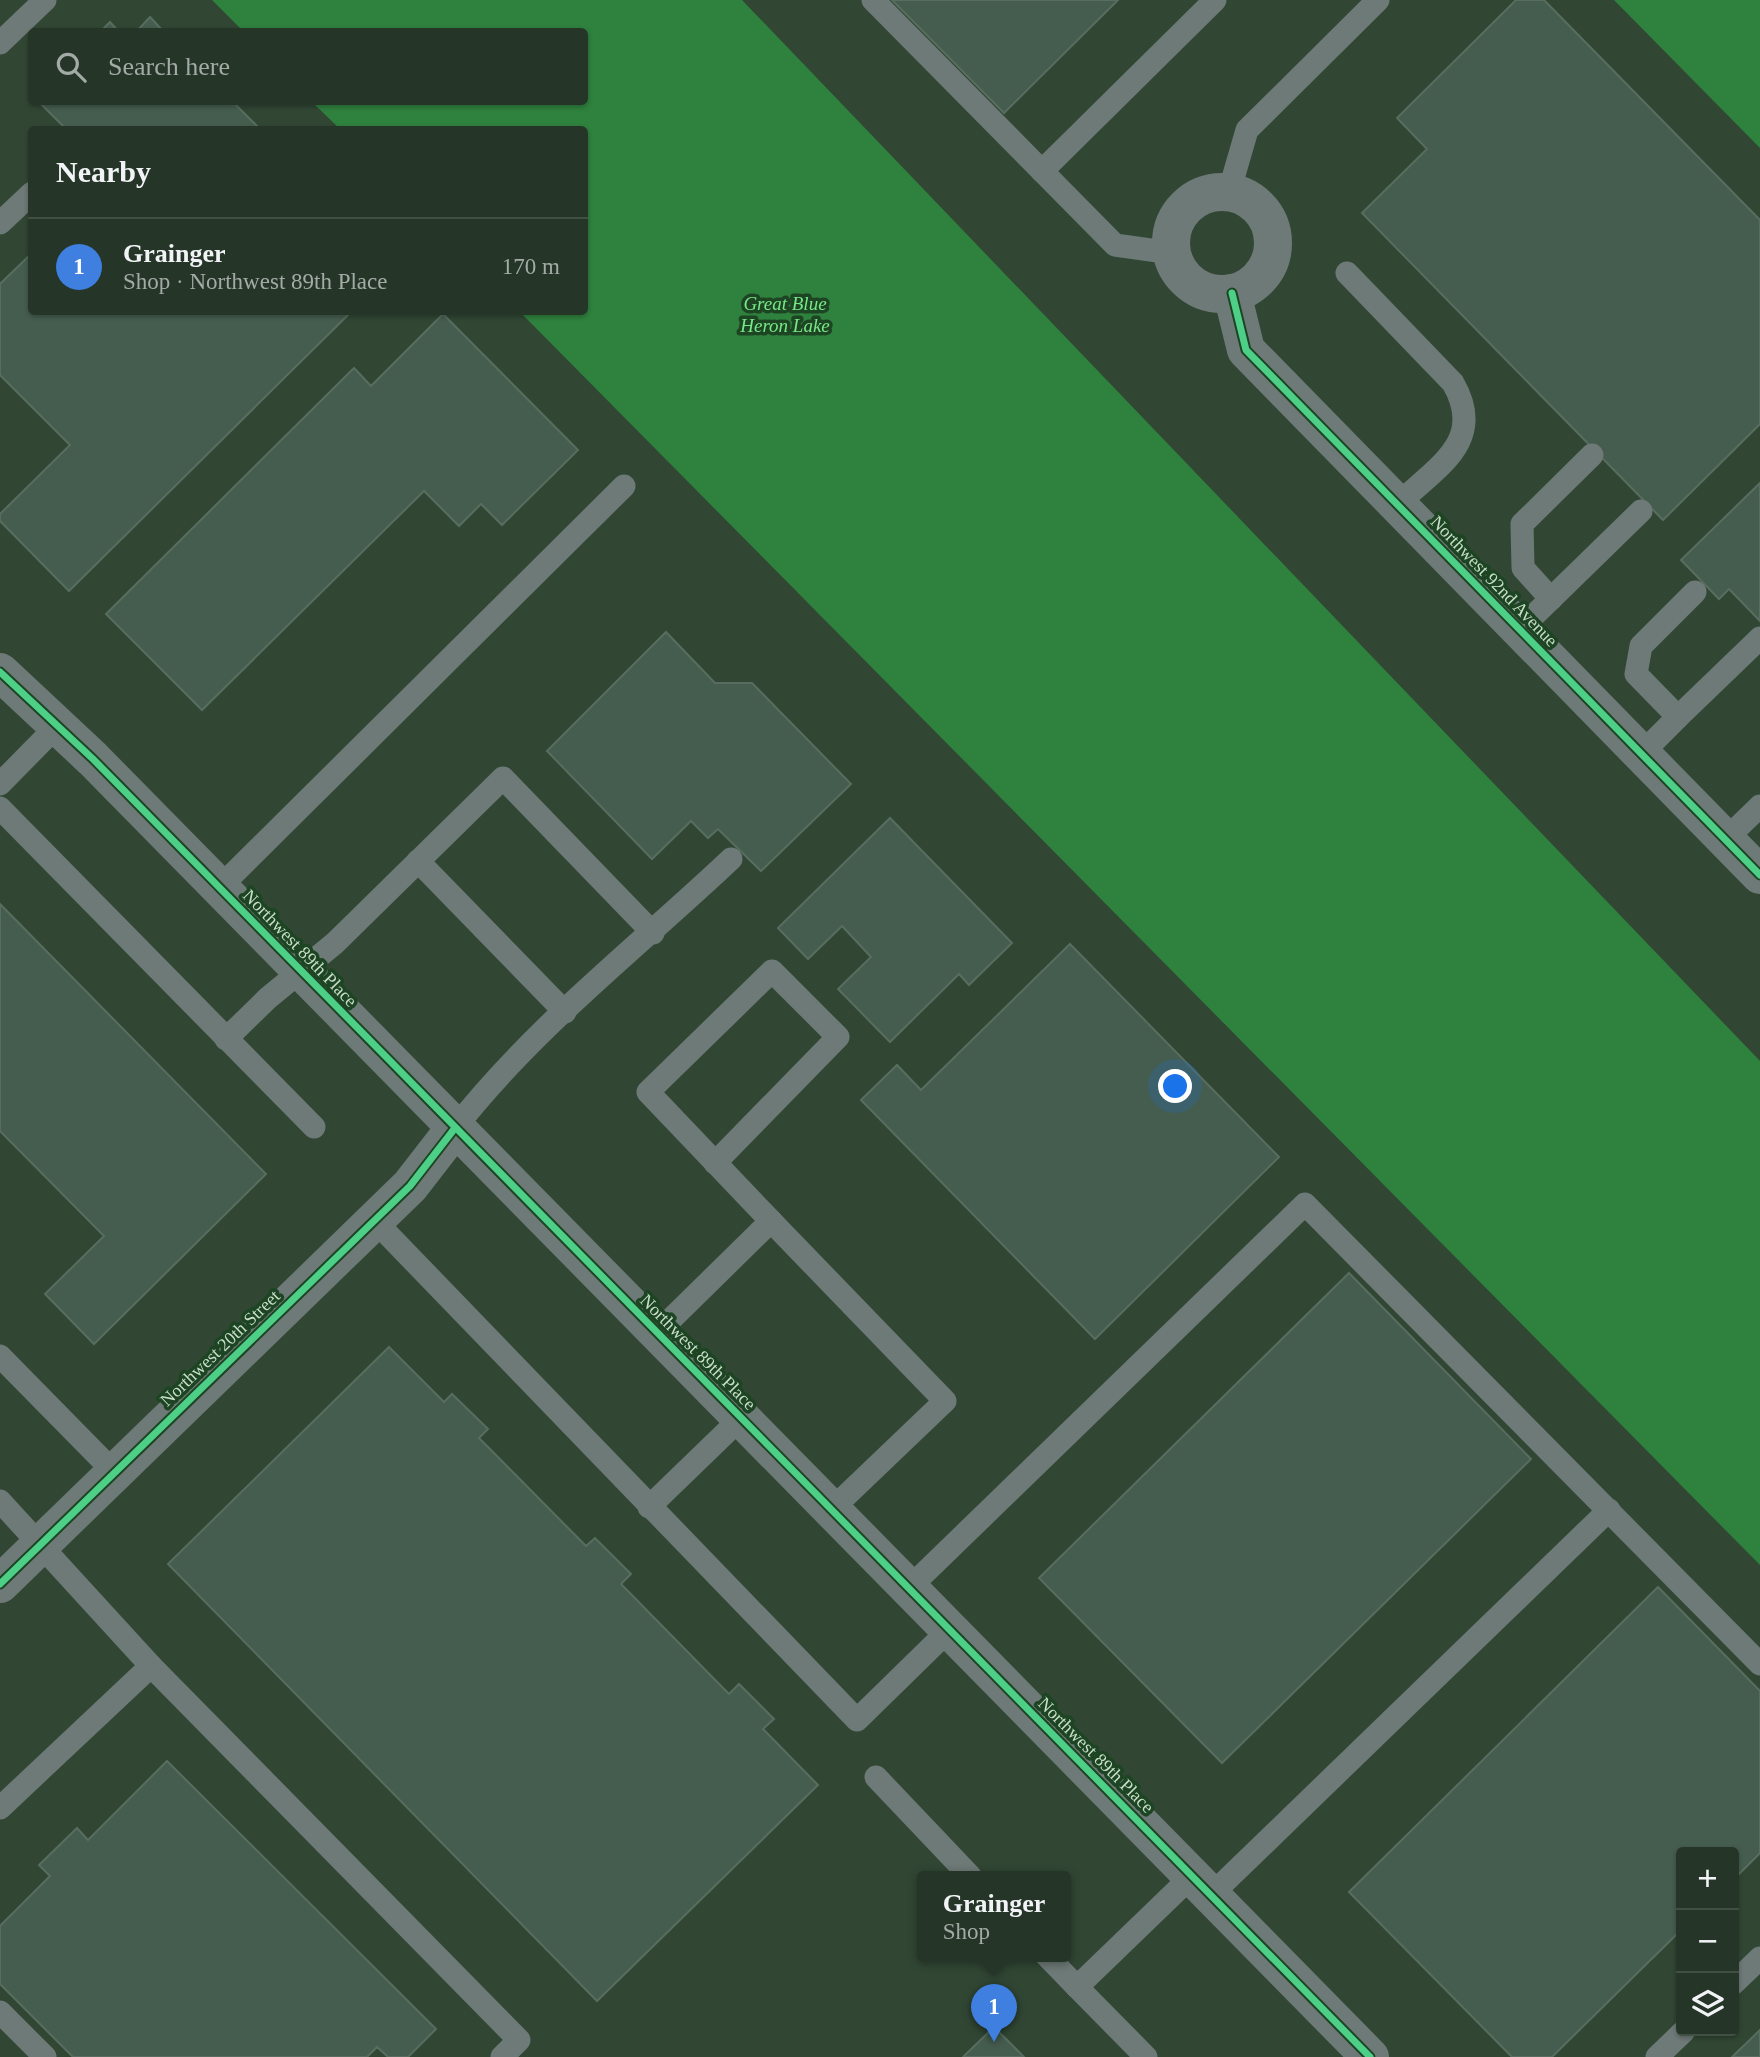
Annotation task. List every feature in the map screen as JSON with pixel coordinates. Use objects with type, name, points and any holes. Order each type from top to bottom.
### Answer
[{"type":"street","points":[[1229,192],[1244,197],[1267,218],[1273,249],[1260,278],[1247,288],[1232,293],[1201,289],[1178,268],[1172,253],[1172,237],[1185,208],[1198,198],[1229,192]]},
{"type":"street","name":"Northwest 92nd Avenue","points":[[1232,293],[1246,350],[1760,875]]},
{"type":"street","name":"Northwest 89th Place","points":[[0,672],[58,725],[1203,1884],[1370,2057]]},
{"type":"street","name":"Northwest 20th Street","points":[[0,1584],[410,1186],[455,1128]]},
{"type":"lane","points":[[0,43],[45,0]]},
{"type":"lane","points":[[873,0],[1115,245],[1172,253]]},
{"type":"lane","points":[[1042,171],[1215,0]]},
{"type":"lane","points":[[1229,192],[1247,130],[1378,0]]},
{"type":"lane","points":[[0,223],[28,197]]},
{"type":"lane","points":[[1347,273],[1453,383],[1462,398],[1466,419],[1462,442],[1397,505]]},
{"type":"lane","points":[[1551,599],[1523,568],[1522,524],[1592,455]]},
{"type":"lane","points":[[219,888],[624,486]]},
{"type":"lane","points":[[1520,630],[1641,511]]},
{"type":"lane","points":[[1678,717],[1636,674],[1641,646],[1695,592]]},
{"type":"lane","points":[[1641,754],[1760,638]]},
{"type":"lane","points":[[0,783],[58,725]]},
{"type":"lane","points":[[226,1039],[268,998],[335,943],[503,778],[653,933]]},
{"type":"lane","points":[[1726,840],[1760,806]]},
{"type":"lane","points":[[0,808],[314,1127]]},
{"type":"lane","points":[[455,1128],[483,1092],[731,859]]},
{"type":"lane","points":[[418,860],[565,1013]]},
{"type":"lane","points":[[715,1163],[838,1037],[772,971],[648,1092],[715,1163],[945,1401],[831,1510]]},
{"type":"lane","points":[[909,1588],[1305,1204],[1760,1664]]},
{"type":"lane","points":[[374,1220],[857,1720],[950,1630]]},
{"type":"lane","points":[[657,1333],[771,1221]]},
{"type":"lane","points":[[0,1356],[115,1473]]},
{"type":"lane","points":[[649,1507],[741,1418]]},
{"type":"lane","points":[[0,1502],[150,1666],[519,2040],[502,2057]]},
{"type":"lane","points":[[1077,1987],[1203,1884],[1609,1510]]},
{"type":"lane","points":[[0,1808],[150,1666]]},
{"type":"lane","points":[[876,1777],[965,1871]]},
{"type":"lane","points":[[1739,1978],[1760,1958]]},
{"type":"lane","points":[[1053,1962],[1146,2057]]},
{"type":"lane","points":[[0,2012],[45,2057]]},
{"type":"lane","points":[[1657,2057],[1679,2036]]},
{"type":"water","name":"Great Blue Heron Lake","points":[[212,0],[742,0],[1760,1061],[1760,1565],[523,315],[588,315],[588,126],[337,126],[315,105],[588,105],[588,28],[240,28]]},
{"type":"water","points":[[1614,0],[1760,0],[1760,148]]},
{"type":"building","points":[[892,0],[1118,0],[1004,113]]},
{"type":"building","points":[[1516,0],[1544,0],[1760,220],[1760,424],[1663,520],[1362,213],[1427,149],[1397,118]]},
{"type":"building","points":[[150,17],[160,28],[140,28]]},
{"type":"building","points":[[110,22],[115,28],[104,28]]},
{"type":"building","points":[[42,105],[236,105],[257,126],[63,126]]},
{"type":"building","points":[[28,257],[28,315],[348,315],[69,591],[0,521],[0,514],[70,445],[0,375],[0,284]]},
{"type":"building","points":[[444,315],[578,450],[502,525],[481,504],[459,526],[424,491],[202,710],[106,614],[354,368],[371,386]]},
{"type":"building","points":[[1760,483],[1760,621],[1729,589],[1719,599],[1681,560]]},
{"type":"building","points":[[666,632],[715,683],[752,683],[851,784],[761,871],[718,829],[708,838],[691,821],[652,859],[547,751]]},
{"type":"building","points":[[890,818],[1012,943],[969,985],[959,974],[890,1042],[838,989],[871,957],[842,926],[808,959],[778,928]]},
{"type":"building","points":[[0,904],[266,1174],[94,1344],[45,1294],[104,1236],[0,1131]]},
{"type":"building","points":[[1070,944],[1279,1157],[1095,1339],[861,1100],[897,1065],[921,1090]]},
{"type":"building","points":[[1349,1273],[1531,1459],[1222,1763],[1039,1578]]},
{"type":"building","points":[[389,1347],[444,1402],[452,1394],[488,1429],[479,1438],[586,1546],[595,1538],[631,1574],[621,1584],[729,1694],[739,1684],[774,1719],[763,1729],[818,1785],[597,2001],[168,1564]]},
{"type":"building","points":[[1658,1587],[1760,1691],[1760,1853],[1739,1874],[1739,1847],[1676,1847],[1676,1935],[1552,2057],[1512,2057],[1349,1892]]},
{"type":"building","points":[[167,1761],[436,2029],[408,2057],[388,2057],[377,2047],[367,2057],[73,2057],[0,1984],[0,1926],[50,1876],[39,1865],[77,1828],[88,1840]]},
{"type":"building","points":[[994,2027],[1024,2057],[963,2057]]},
{"type":"building","points":[[1760,2030],[1760,2057],[1732,2057]]},
{"type":"cycle path","points":[[1232,293],[1246,350],[1760,875]]},
{"type":"cycle path","points":[[0,672],[93,759],[1370,2057]]},
{"type":"cycle path","points":[[0,1584],[410,1186],[455,1128]]},
{"type":"place","name":"Grainger","points":[[994,2042]]}]
